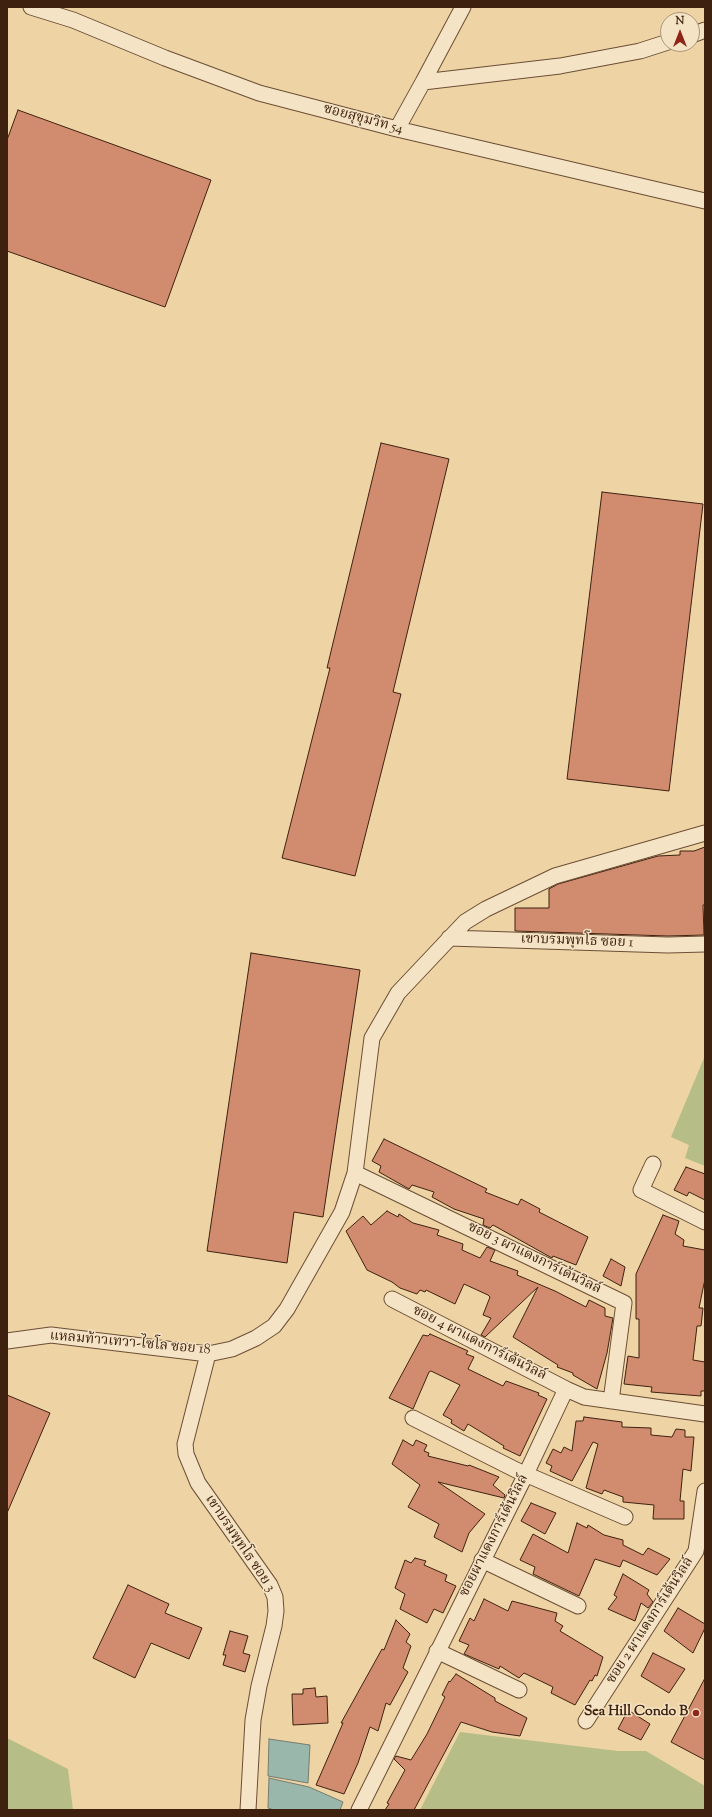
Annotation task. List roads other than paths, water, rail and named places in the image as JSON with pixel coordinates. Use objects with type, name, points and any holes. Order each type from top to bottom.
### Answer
[{"type":"street","name":"ซอยสุขุมวิท 54","points":[[30,7],[73,20],[165,58],[259,93],[398,129],[705,201]]},
{"type":"street","points":[[398,129],[463,7]]},
{"type":"street","points":[[424,82],[560,66],[640,51],[660,45]]},
{"type":"street","name":"แหลมท้าวเทวา-ไซโล ซอย 18","points":[[7,1341],[51,1335],[208,1354],[232,1349],[256,1338],[274,1326],[287,1309],[342,1212],[355,1173],[372,1038],[398,993],[465,922],[486,909],[555,876],[705,833]]},
{"type":"street","name":"เขาบรมพุทโธ ซอย 1","points":[[449,938],[668,945],[705,944]]},
{"type":"street","points":[[653,1164],[641,1190],[705,1222]]},
{"type":"street","name":"ซอย 3 ผาแดงการ์เด้นวิลล์","points":[[355,1173],[624,1303],[612,1401]]},
{"type":"street","name":"ซอย 4 ผาแดงการ์เด้นวิลล์","points":[[392,1299],[566,1388]]},
{"type":"street","name":"เขาบรมพุทโธ ซอย 3","points":[[208,1354],[186,1444],[186,1454],[198,1483],[270,1585],[275,1597],[276,1610],[274,1626],[259,1686],[253,1720],[248,1810]]},
{"type":"street","points":[[566,1388],[584,1397],[705,1414]]},
{"type":"street","name":"ซอยผาแดงการ์เด้นวิลล์","points":[[359,1810],[526,1474],[566,1388]]},
{"type":"street","points":[[413,1418],[526,1474],[625,1517]]},
{"type":"street","name":"ซอย 2 ผาแดงการ์เด้นวิลล์","points":[[586,1721],[696,1551],[705,1491]]},
{"type":"street","points":[[482,1560],[578,1606]]},
{"type":"street","points":[[437,1651],[519,1690]]},
{"type":"place","name":"Sea Hill Condo B","points":[[696,1713]]}]
